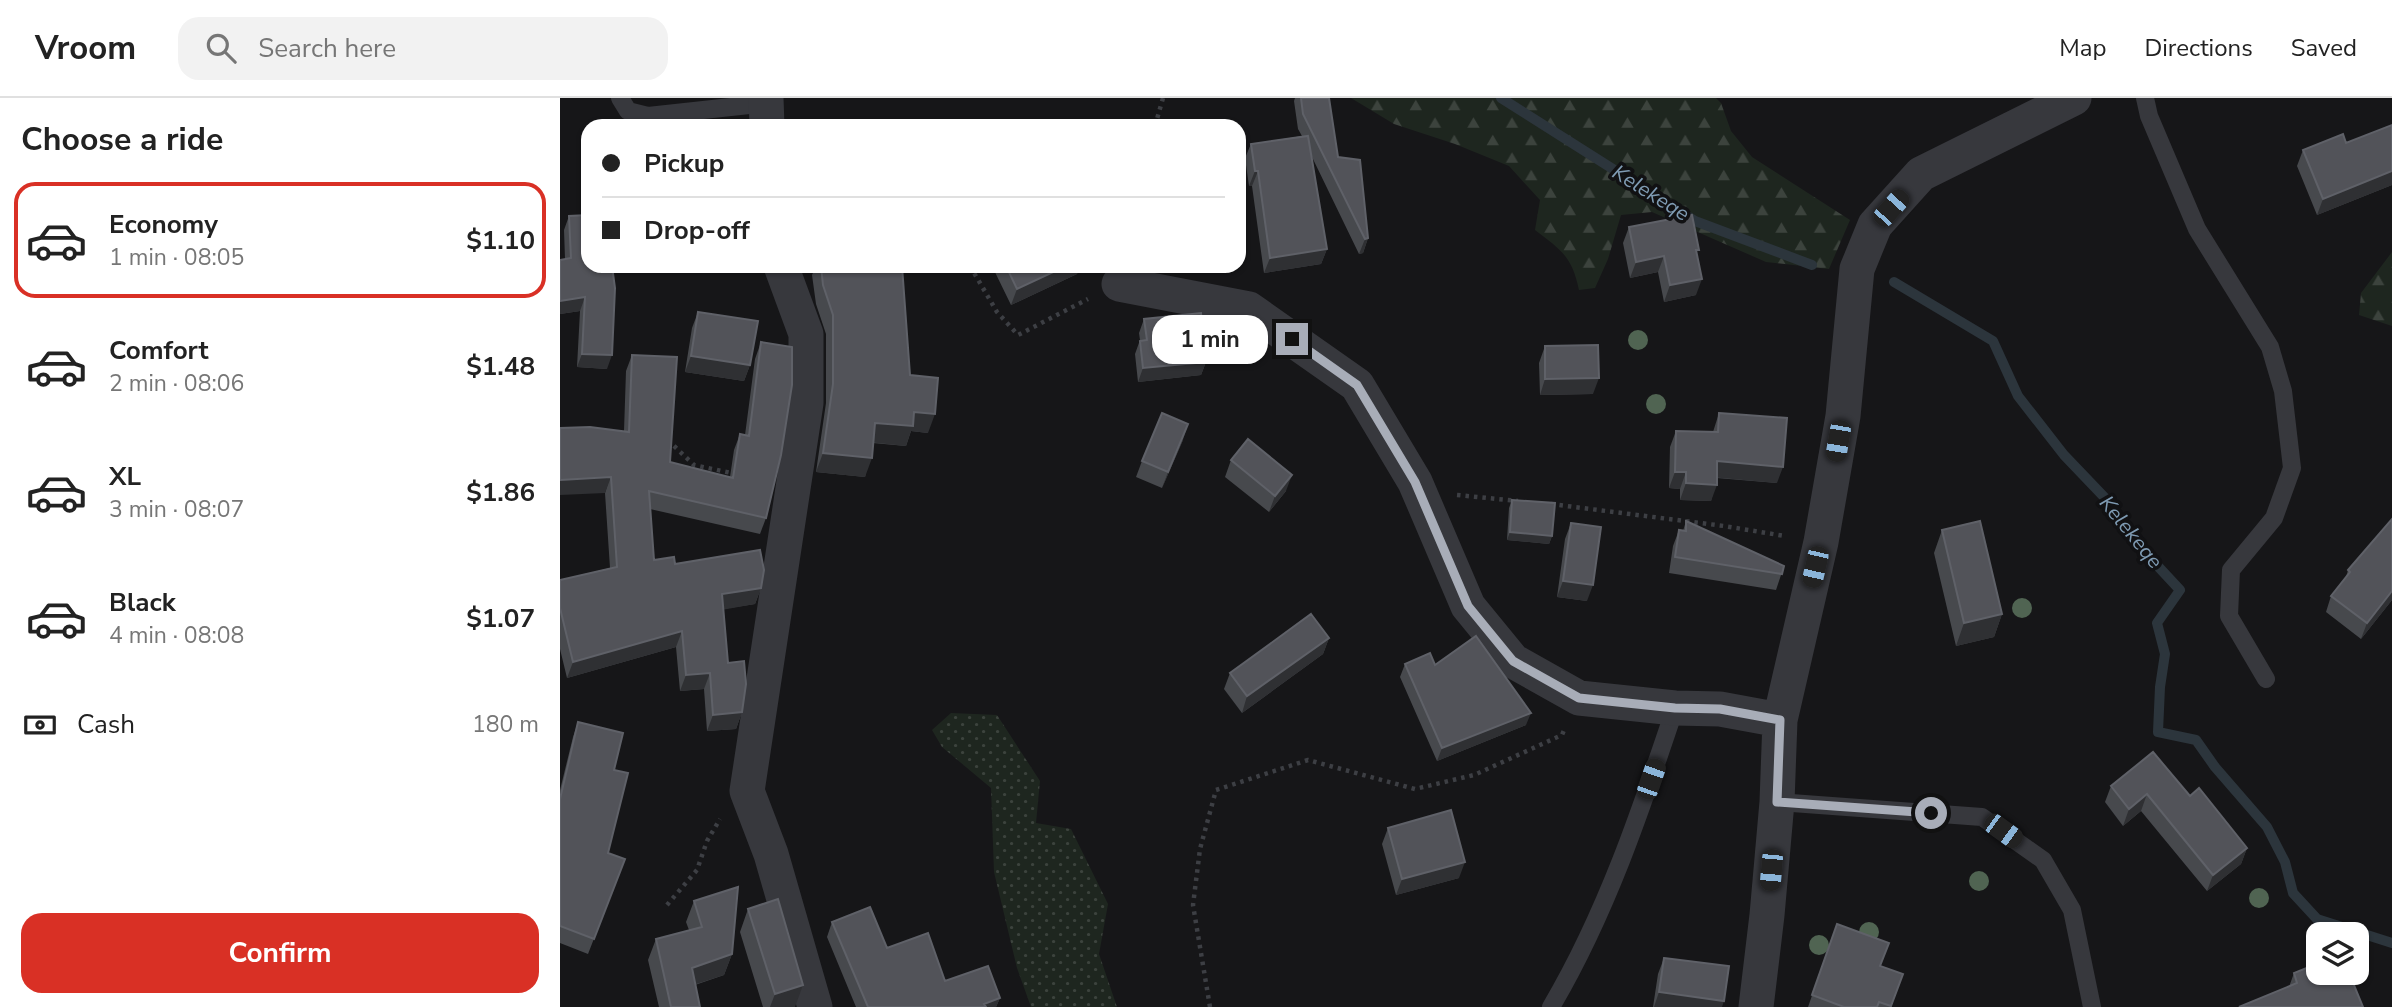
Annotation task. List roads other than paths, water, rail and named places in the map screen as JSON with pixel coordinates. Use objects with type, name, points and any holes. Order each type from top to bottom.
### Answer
[{"type":"street","points":[[1756,1007],[1777,802],[1780,720],[1821,542],[1843,416],[1857,269],[1875,225],[1921,174],[2074,98]]},
{"type":"street","points":[[784,273],[806,334],[806,403],[747,791],[771,854],[816,1007]]},
{"type":"street","points":[[1119,284],[1249,309],[1357,385],[1418,491],[1468,606],[1513,661],[1579,698],[1675,708],[1720,709],[1780,720]]},
{"type":"lane","points":[[620,98],[628,111],[648,116],[767,109]]},
{"type":"lane","points":[[2145,98],[2149,116],[2197,229],[2270,347],[2283,391],[2292,468],[2274,518],[2231,570],[2229,616],[2266,678]]},
{"type":"lane","points":[[1551,1007],[1570,975],[1635,827],[1675,708]]},
{"type":"lane","points":[[1777,802],[1982,817],[2043,860],[2071,910],[2092,1007]]},
{"type":"waterway","name":"Kelekeqe","points":[[1501,98],[1695,221],[1812,265]]},
{"type":"waterway","name":"Kelekeqe","points":[[1894,282],[1993,341],[2018,396],[2064,455],[2107,500],[2127,533],[2180,590],[2157,623],[2165,654],[2158,732],[2196,740],[2215,767],[2267,827],[2285,862],[2293,893],[2317,919],[2392,943]]}]
